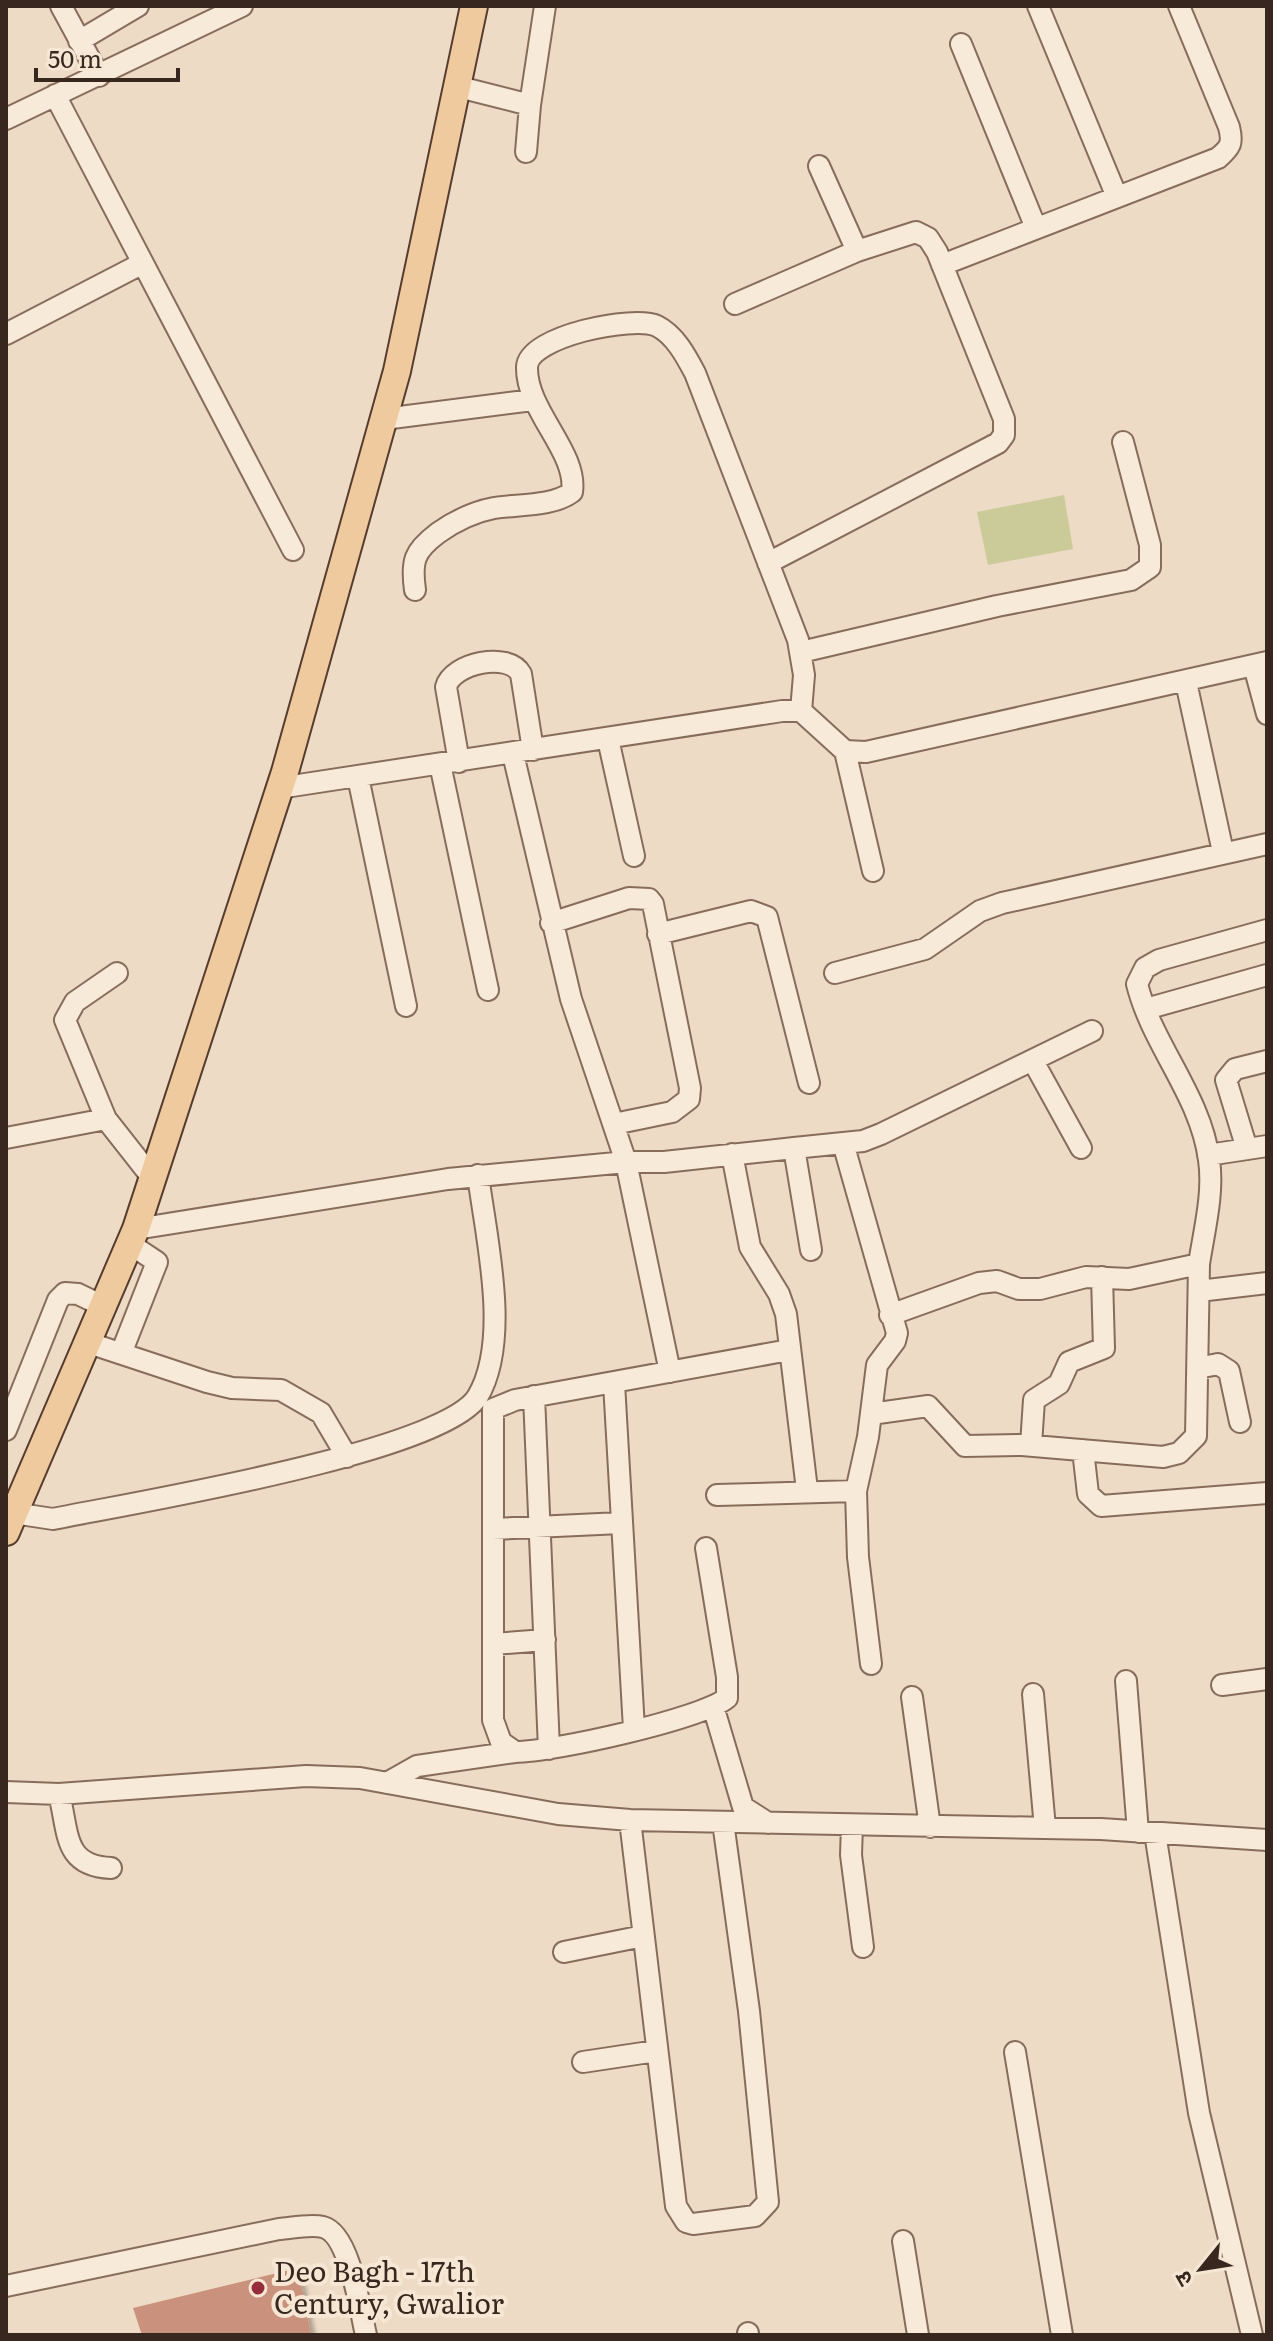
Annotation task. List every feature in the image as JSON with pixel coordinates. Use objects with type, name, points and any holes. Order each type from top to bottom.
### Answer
[{"type":"main road","points":[[10,1523],[109,1296],[154,1180],[279,788],[397,371],[474,6]]},
{"type":"street","points":[[61,6],[99,76]]},
{"type":"street","points":[[79,41],[138,6]]},
{"type":"street","points":[[6,119],[242,6]]},
{"type":"street","points":[[526,152],[545,6]]},
{"type":"street","points":[[1038,6],[1117,197]]},
{"type":"street","points":[[942,265],[1218,158],[1230,148],[1233,141],[1179,6]]},
{"type":"street","points":[[961,44],[1036,228]]},
{"type":"street","points":[[455,86],[530,105]]},
{"type":"street","points":[[55,95],[293,550]]},
{"type":"street","points":[[819,166],[857,251]]},
{"type":"street","points":[[735,304],[857,251],[916,232],[928,238],[942,265],[1004,419],[1004,435],[984,452],[768,563]]},
{"type":"street","points":[[6,334],[143,263]]},
{"type":"street","points":[[415,590],[412,563],[415,552],[449,525],[492,508],[554,500],[572,492],[574,481],[567,463],[533,400],[527,366],[529,355],[540,345],[558,337],[641,322],[657,326],[671,337],[695,373],[768,563],[801,652],[804,675],[801,711]]},
{"type":"street","points":[[384,419],[533,400]]},
{"type":"street","points":[[801,652],[997,606],[1131,580],[1144,574],[1150,567],[1150,545],[1123,442]]},
{"type":"street","points":[[488,990],[450,763],[446,687],[448,678],[461,668],[507,661],[517,666],[521,674],[523,752],[551,923],[571,999],[626,1162],[670,1372]]},
{"type":"street","points":[[845,751],[886,749],[1260,664],[1267,714]]},
{"type":"street","points":[[1186,682],[1223,852]]},
{"type":"street","points":[[279,788],[782,711],[801,711],[845,751],[873,871]]},
{"type":"street","points":[[608,739],[634,856]]},
{"type":"street","points":[[358,777],[406,1006]]},
{"type":"street","points":[[835,973],[925,949],[980,911],[1002,903],[1267,844]]},
{"type":"street","points":[[551,923],[640,896],[653,904],[690,1088],[689,1099],[672,1112],[614,1124]]},
{"type":"street","points":[[658,934],[751,911],[767,917],[809,1083]]},
{"type":"street","points":[[871,1414],[928,1406],[965,1446],[1031,1445],[1163,1457],[1189,1447],[1198,1423],[1199,1264],[1207,1211],[1208,1155],[1200,1122],[1137,984],[1145,968],[1159,960],[1267,930]]},
{"type":"street","points":[[117,973],[75,1002],[65,1020],[106,1119],[154,1180]]},
{"type":"street","points":[[1146,1009],[1267,975]]},
{"type":"street","points":[[133,1237],[478,1175],[843,1143],[881,1134],[1092,1031]]},
{"type":"street","points":[[1033,1061],[1081,1148]]},
{"type":"street","points":[[1208,1155],[1257,1148],[1226,1080],[1235,1069],[1267,1061]]},
{"type":"street","points":[[6,1138],[106,1119]]},
{"type":"street","points":[[843,1143],[895,1341],[877,1365],[856,1491],[858,1557],[871,1664]]},
{"type":"street","points":[[794,1148],[811,1250]]},
{"type":"street","points":[[732,1154],[750,1247],[782,1301],[807,1490]]},
{"type":"street","points":[[10,1523],[53,1519],[347,1457],[462,1413],[480,1394],[491,1365],[494,1300],[478,1175]]},
{"type":"street","points":[[122,1351],[144,1302],[157,1262],[133,1237]]},
{"type":"street","points":[[890,1315],[979,1283],[997,1281],[1019,1289],[1040,1289],[1086,1277],[1129,1279],[1199,1264]]},
{"type":"street","points":[[1031,1445],[1034,1400],[1059,1384],[1069,1362],[1104,1348],[1102,1277]]},
{"type":"street","points":[[1199,1291],[1267,1283]]},
{"type":"street","points":[[6,1430],[58,1300],[65,1293],[144,1302]]},
{"type":"street","points":[[89,1343],[122,1351],[207,1382],[232,1388],[281,1390],[321,1413],[347,1457]]},
{"type":"street","points":[[515,1752],[501,1742],[495,1732],[493,1409],[534,1396],[789,1350]]},
{"type":"street","points":[[1198,1368],[1218,1364],[1229,1371],[1240,1422]]},
{"type":"street","points":[[614,1383],[634,1729]]},
{"type":"street","points":[[534,1396],[549,1749]]},
{"type":"street","points":[[1083,1450],[1088,1494],[1101,1506],[1267,1493]]},
{"type":"street","points":[[717,1495],[807,1490],[856,1491]]},
{"type":"street","points":[[493,1529],[621,1523]]},
{"type":"street","points":[[387,1783],[417,1766],[549,1749],[634,1729],[713,1706],[727,1698],[729,1692],[706,1548]]},
{"type":"street","points":[[493,1644],[545,1640]]},
{"type":"street","points":[[1222,1685],[1267,1679]]},
{"type":"street","points":[[1126,1681],[1147,1833],[1199,2113],[1252,2335]]},
{"type":"street","points":[[1033,1694],[1045,1828]]},
{"type":"street","points":[[912,1697],[930,1827]]},
{"type":"street","points":[[713,1706],[743,1807],[770,1824]]},
{"type":"street","points":[[6,1792],[59,1794],[306,1776],[387,1783],[558,1814],[630,1820],[1045,1828],[1267,1840]]},
{"type":"street","points":[[59,1794],[74,1853],[91,1867],[111,1868]]},
{"type":"street","points":[[630,1820],[656,2051],[679,2214],[693,2224],[755,2216],[768,2202],[749,2011],[723,1822]]},
{"type":"street","points":[[852,1825],[851,1855],[863,1947]]},
{"type":"street","points":[[564,1952],[643,1936]]},
{"type":"street","points":[[583,2062],[656,2051]]},
{"type":"street","points":[[1015,2052],[1062,2335]]},
{"type":"street","points":[[6,2286],[279,2229],[322,2226],[336,2234],[345,2250],[366,2335]]},
{"type":"street","points":[[903,2241],[918,2335]]},
{"type":"shaded area","points":[[1064,495],[1073,549],[988,565],[977,512]]},
{"type":"building","name":"Deo Bagh - 17th Century, Gwalior","points":[[298,2268],[311,2335],[142,2335],[133,2308]]},
{"type":"place","name":"Deo Bagh - 17th Century, Gwalior","points":[[258,2288]]}]
